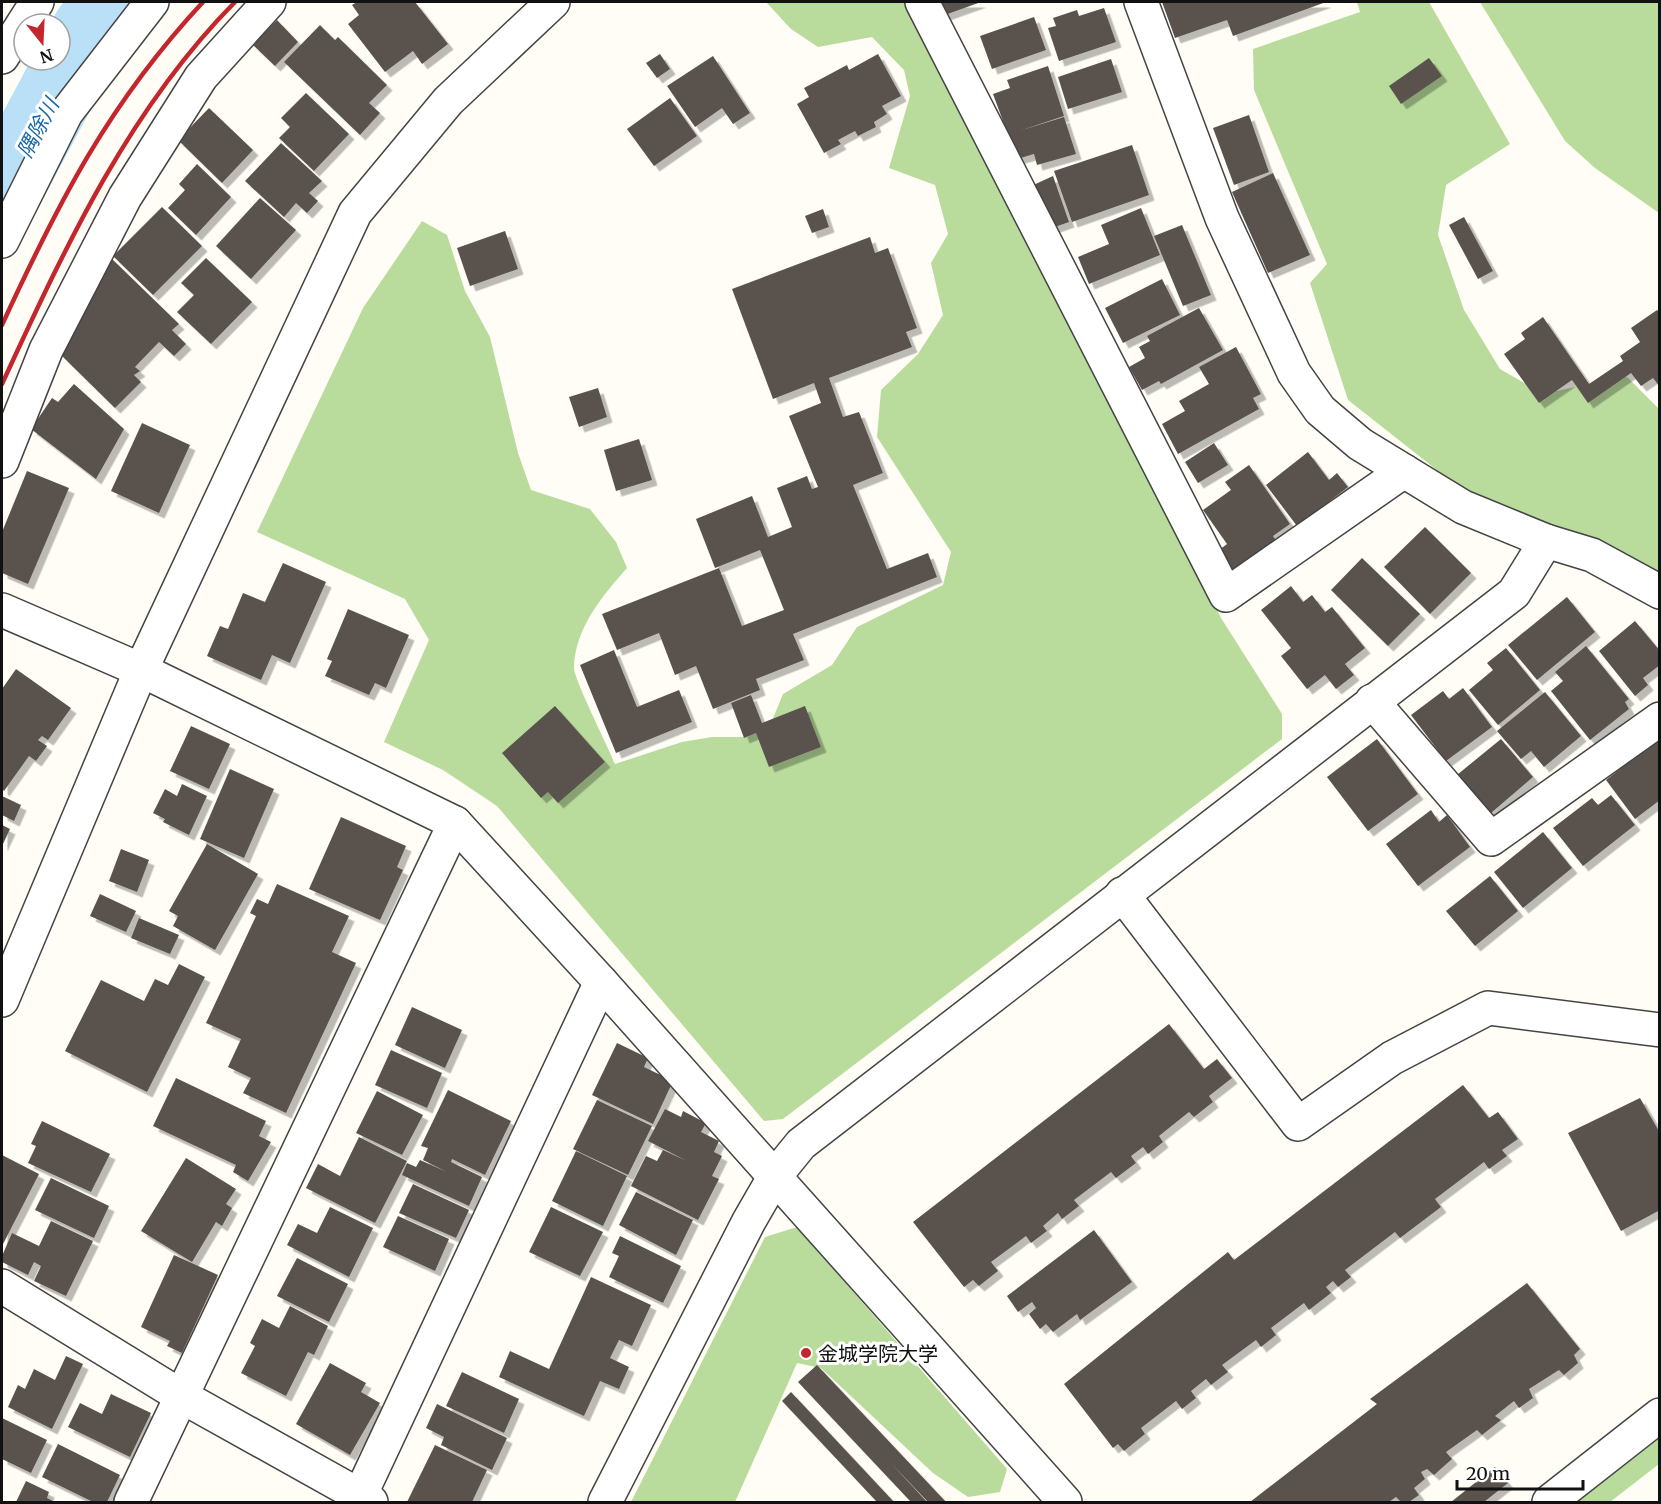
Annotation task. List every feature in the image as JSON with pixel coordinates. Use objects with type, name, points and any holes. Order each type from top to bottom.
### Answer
[{"type":"street","points":[[2,57],[37,2]]},
{"type":"street","points":[[2,241],[66,113],[152,2]]},
{"type":"street","points":[[2,461],[46,350],[124,197],[201,77],[269,2]]},
{"type":"street","points":[[2,1000],[141,670],[355,213],[448,101],[553,2]]},
{"type":"street","points":[[922,2],[1226,595],[1404,471]]},
{"type":"street","points":[[1141,2],[1222,218],[1294,373],[1320,410],[1360,444],[1463,507],[1546,542],[1592,555],[1659,592]]},
{"type":"street","points":[[605,1503],[749,1221],[775,1176],[801,1144],[1514,593],[1546,542]]},
{"type":"street","points":[[2,610],[141,670],[454,823],[601,982],[1065,1503]]},
{"type":"street","points":[[1372,701],[1491,839],[1659,719]]},
{"type":"street","points":[[131,1503],[454,823]]},
{"type":"street","points":[[1122,894],[1298,1124],[1392,1058],[1488,1008],[1659,1030]]},
{"type":"street","points":[[2,1286],[181,1396],[363,1500],[601,982]]},
{"type":"street","points":[[1549,1503],[1659,1415]]},
{"type":"green space","points":[[766,2],[906,2],[1221,618],[1282,714],[1282,739],[783,1119],[764,1121],[497,806],[443,770],[384,742],[429,640],[405,599],[257,532],[363,308],[422,221],[447,235],[465,291],[490,337],[518,453],[531,490],[590,509],[616,542],[627,568],[600,601],[585,626],[579,639],[574,667],[585,698],[615,764],[682,742],[712,737],[747,737],[771,723],[783,694],[832,665],[857,627],[943,585],[951,552],[877,437],[881,390],[918,354],[943,315],[931,263],[948,234],[935,185],[889,168],[910,96],[904,70],[872,37],[818,47],[791,29]]},
{"type":"green space","points":[[1357,2],[1429,2],[1510,144],[1446,185],[1438,235],[1464,310],[1500,369],[1543,394],[1593,383],[1622,372],[1659,409],[1659,586],[1461,489],[1348,400],[1310,283],[1327,264],[1254,90],[1253,49],[1360,12]]},
{"type":"green space","points":[[1480,2],[1659,2],[1659,213],[1595,168],[1565,141]]},
{"type":"green space","name":"金城学院大学","points":[[797,1227],[1007,1469],[1000,1492],[968,1497],[933,1473],[821,1368],[797,1363],[735,1502],[631,1502],[765,1237]]},
{"type":"green space","points":[[1659,1436],[1659,1464],[1610,1502],[1575,1502]]},
{"type":"building","points":[[357,2],[415,2],[448,44],[422,64],[413,51],[385,72],[348,24],[359,15],[352,5]]},
{"type":"building","points":[[937,2],[981,2],[942,16]]},
{"type":"building","points":[[1162,2],[1326,2],[1233,36],[1227,20],[1175,38]]},
{"type":"building","points":[[1104,8],[1116,42],[1059,61],[1048,28],[1056,26],[1053,18],[1077,10],[1079,16]]},
{"type":"building","points":[[1034,17],[1046,50],[992,69],[980,36]]},
{"type":"building","points":[[277,20],[298,42],[275,66],[253,45]]},
{"type":"building","points":[[320,25],[335,40],[338,37],[387,85],[369,103],[380,113],[360,135],[284,62]]},
{"type":"building","points":[[660,54],[670,69],[657,78],[646,63]]},
{"type":"building","points":[[878,54],[901,96],[882,106],[887,114],[874,122],[876,127],[858,136],[855,131],[838,140],[841,144],[824,153],[797,104],[809,97],[804,88],[847,65],[849,70]]},
{"type":"building","points":[[713,56],[750,113],[733,124],[722,108],[695,127],[667,86]]},
{"type":"building","points":[[1429,58],[1442,76],[1401,104],[1389,86]]},
{"type":"building","points":[[1111,59],[1122,92],[1068,109],[1058,77]]},
{"type":"building","points":[[1048,66],[1064,116],[1019,131],[1064,117],[1076,154],[1037,165],[1034,154],[1017,159],[993,94],[1010,88],[1007,80]]},
{"type":"building","points":[[306,93],[349,134],[314,171],[279,138],[290,127],[281,118]]},
{"type":"building","points":[[670,98],[697,136],[654,166],[627,129]]},
{"type":"building","points":[[209,108],[253,150],[222,183],[178,140]]},
{"type":"building","points":[[1249,115],[1269,172],[1234,185],[1213,128]]},
{"type":"building","points":[[281,143],[322,181],[309,193],[318,201],[307,213],[296,203],[284,217],[245,181]]},
{"type":"building","points":[[1132,145],[1149,195],[1072,222],[1054,171]]},
{"type":"building","points":[[197,164],[231,197],[196,235],[168,208],[185,190],[179,184]]},
{"type":"building","points":[[1273,173],[1310,255],[1268,273],[1232,192]]},
{"type":"building","points":[[1053,176],[1069,222],[1052,228],[1029,187]]},
{"type":"building","points":[[260,198],[296,230],[251,279],[216,246]]},
{"type":"building","points":[[162,207],[202,246],[153,295],[113,256]]},
{"type":"building","points":[[1141,208],[1160,255],[1089,284],[1078,257],[1109,244],[1101,225]]},
{"type":"building","points":[[823,209],[829,227],[812,233],[805,216]]},
{"type":"building","points":[[1464,217],[1493,271],[1478,279],[1449,225]]},
{"type":"building","points":[[1182,225],[1211,295],[1183,306],[1154,236]]},
{"type":"building","points":[[505,231],[518,269],[470,286],[457,248]]},
{"type":"building","points":[[870,237],[875,253],[888,248],[917,328],[906,332],[912,347],[829,378],[843,417],[859,412],[883,473],[853,485],[887,569],[928,553],[937,577],[793,634],[804,660],[756,679],[760,690],[713,709],[696,666],[675,675],[659,633],[617,650],[602,614],[719,568],[742,626],[784,610],[760,550],[715,568],[696,519],[752,496],[768,537],[792,527],[777,488],[807,476],[812,489],[818,487],[789,416],[821,403],[814,383],[773,399],[732,289]]},
{"type":"building","points":[[111,258],[179,324],[172,330],[186,344],[174,356],[159,342],[135,367],[140,371],[134,375],[141,382],[115,408],[62,356]]},
{"type":"building","points":[[206,258],[252,302],[211,344],[177,312],[194,295],[181,283]]},
{"type":"building","points":[[1162,279],[1180,315],[1123,343],[1105,308]]},
{"type":"building","points":[[1199,308],[1223,350],[1161,384],[1159,381],[1142,390],[1129,367],[1145,358],[1139,347],[1150,341],[1147,336]]},
{"type":"building","points":[[1657,310],[1660,313],[1660,387],[1653,378],[1641,386],[1631,373],[1588,403],[1572,380],[1539,403],[1504,354],[1525,339],[1521,333],[1543,317],[1589,384],[1623,361],[1620,356],[1640,342],[1631,328]]},
{"type":"building","points":[[1236,347],[1261,394],[1253,398],[1259,409],[1178,454],[1162,424],[1185,411],[1179,401],[1209,384],[1199,367]]},
{"type":"building","points":[[74,384],[124,429],[96,479],[31,429],[52,398],[58,402]]},
{"type":"building","points":[[598,388],[607,417],[579,427],[569,397]]},
{"type":"building","points":[[142,423],[190,445],[159,513],[111,491]]},
{"type":"building","points":[[639,439],[652,480],[616,491],[604,450]]},
{"type":"building","points":[[1214,443],[1228,465],[1198,483],[1185,462]]},
{"type":"building","points":[[1308,452],[1329,480],[1337,473],[1348,487],[1297,526],[1266,485]]},
{"type":"building","points":[[1249,465],[1290,524],[1273,536],[1277,542],[1234,572],[1219,550],[1227,544],[1203,510],[1231,490],[1225,482]]},
{"type":"building","points":[[27,471],[69,488],[28,584],[2,573],[2,532]]},
{"type":"building","points":[[1425,527],[1471,573],[1430,614],[1384,567]]},
{"type":"building","points":[[1362,558],[1420,614],[1388,646],[1331,590]]},
{"type":"building","points":[[283,563],[326,582],[290,663],[272,655],[261,680],[207,656],[220,626],[228,629],[243,593],[265,602]]},
{"type":"building","points":[[1291,586],[1303,602],[1312,595],[1325,612],[1332,607],[1365,648],[1345,664],[1354,675],[1336,689],[1325,675],[1307,689],[1281,656],[1291,648],[1261,610]]},
{"type":"building","points":[[1567,597],[1595,632],[1537,680],[1508,645]]},
{"type":"building","points":[[348,609],[409,635],[386,688],[375,683],[369,695],[325,676],[332,661],[327,659]]},
{"type":"building","points":[[1635,621],[1660,651],[1660,665],[1643,678],[1648,685],[1635,696],[1599,651]]},
{"type":"building","points":[[1586,646],[1629,699],[1625,702],[1629,709],[1590,740],[1551,691],[1563,681],[1555,672]]},
{"type":"building","points":[[1506,648],[1540,690],[1498,725],[1469,690],[1493,670],[1487,663]]},
{"type":"building","points":[[614,650],[637,707],[679,690],[692,722],[616,753],[580,665]]},
{"type":"building","points":[[16,669],[71,708],[48,740],[42,736],[38,740],[47,746],[36,761],[29,756],[4,791],[2,789],[2,689]]},
{"type":"building","points":[[1463,688],[1492,727],[1446,761],[1411,715],[1443,691],[1449,699]]},
{"type":"building","points":[[1545,692],[1581,736],[1544,767],[1531,751],[1521,759],[1497,731]]},
{"type":"building","points":[[751,695],[762,723],[805,706],[821,747],[769,767],[756,733],[744,738],[731,703]]},
{"type":"building","points":[[555,706],[605,762],[558,803],[548,792],[541,798],[502,753]]},
{"type":"building","points":[[191,726],[230,744],[209,789],[170,771]]},
{"type":"building","points":[[1377,739],[1418,794],[1368,831],[1327,777]]},
{"type":"building","points":[[1501,739],[1533,777],[1491,813],[1482,802],[1475,807],[1452,779]]},
{"type":"building","points":[[1657,740],[1660,744],[1660,800],[1635,819],[1606,780]]},
{"type":"building","points":[[230,769],[274,789],[244,858],[200,839]]},
{"type":"building","points":[[182,784],[207,796],[189,835],[163,822],[165,819],[153,813],[165,789],[177,796]]},
{"type":"building","points":[[1611,795],[1635,825],[1583,866],[1553,828],[1592,798],[1598,805]]},
{"type":"building","points":[[2,796],[21,805],[14,821],[2,815]]},
{"type":"building","points":[[1431,810],[1439,822],[1447,815],[1470,847],[1418,886],[1386,844]]},
{"type":"building","points":[[341,817],[406,846],[397,867],[403,870],[380,920],[309,889]]},
{"type":"building","points":[[2,825],[10,829],[2,846]]},
{"type":"building","points":[[1543,832],[1572,868],[1523,908],[1494,872]]},
{"type":"building","points":[[207,844],[258,874],[215,950],[173,926],[178,916],[169,911]]},
{"type":"building","points":[[121,849],[149,860],[137,892],[109,881]]},
{"type":"building","points":[[1490,876],[1518,911],[1475,946],[1446,911]]},
{"type":"building","points":[[277,884],[349,916],[332,952],[356,963],[286,1113],[243,1093],[251,1078],[228,1067],[241,1039],[206,1023],[256,916],[250,913],[257,899],[268,904]]},
{"type":"building","points":[[100,894],[136,911],[126,932],[90,916]]},
{"type":"building","points":[[139,918],[179,935],[170,954],[131,938]]},
{"type":"building","points":[[179,964],[205,977],[147,1092],[65,1051],[101,980],[144,1001],[155,979],[168,985]]},
{"type":"building","points":[[412,1007],[462,1030],[445,1068],[395,1045]]},
{"type":"building","points":[[1169,1024],[1204,1069],[1217,1059],[1232,1078],[1209,1096],[1213,1102],[1194,1117],[1189,1112],[1159,1136],[1163,1142],[1148,1154],[1143,1147],[1131,1156],[1136,1163],[1116,1178],[1111,1172],[1074,1200],[1079,1206],[1062,1219],[1058,1213],[1043,1226],[1047,1231],[1031,1243],[1026,1236],[991,1262],[998,1271],[979,1286],[973,1280],[964,1287],[913,1222]]},
{"type":"building","points":[[617,1043],[648,1058],[644,1067],[673,1081],[653,1124],[592,1095]]},
{"type":"building","points":[[391,1050],[442,1073],[427,1108],[375,1085]]},
{"type":"building","points":[[176,1078],[266,1121],[259,1136],[271,1142],[248,1181],[233,1172],[236,1165],[153,1126]]},
{"type":"building","points":[[1463,1085],[1489,1118],[1498,1112],[1518,1139],[1502,1150],[1507,1156],[1489,1169],[1484,1162],[1435,1199],[1441,1207],[1400,1238],[1395,1232],[1345,1270],[1351,1277],[1338,1287],[1333,1281],[1326,1287],[1331,1293],[1309,1310],[1304,1303],[1271,1328],[1276,1335],[1261,1347],[1256,1340],[1222,1365],[1228,1372],[1211,1385],[1206,1379],[1191,1391],[1196,1398],[1182,1409],[1176,1401],[1141,1428],[1145,1434],[1124,1451],[1118,1444],[1113,1448],[1064,1384],[1228,1252],[1234,1260]]},
{"type":"building","points":[[448,1090],[511,1121],[485,1175],[452,1159],[451,1162],[482,1177],[469,1206],[402,1175],[407,1163],[416,1167],[420,1160],[447,1172],[423,1160],[428,1148],[421,1146]]},
{"type":"building","points":[[377,1091],[423,1115],[402,1155],[356,1133]]},
{"type":"building","points":[[1640,1098],[1660,1133],[1660,1210],[1621,1231],[1568,1133]]},
{"type":"building","points":[[597,1100],[652,1126],[628,1175],[573,1149]]},
{"type":"building","points":[[665,1109],[681,1117],[683,1111],[706,1123],[701,1132],[719,1141],[714,1152],[722,1156],[712,1176],[719,1179],[698,1220],[631,1186],[646,1156],[657,1161],[663,1150],[687,1161],[648,1141]]},
{"type":"building","points":[[42,1121],[110,1154],[91,1192],[28,1163],[36,1146],[31,1144]]},
{"type":"building","points":[[359,1137],[407,1161],[375,1223],[306,1188],[318,1164],[340,1176]]},
{"type":"building","points":[[576,1151],[627,1176],[603,1226],[552,1201]]},
{"type":"building","points":[[2,1155],[39,1174],[2,1246]]},
{"type":"building","points":[[186,1158],[236,1189],[226,1204],[232,1208],[222,1226],[216,1222],[192,1262],[141,1231]]},
{"type":"building","points":[[51,1178],[109,1206],[94,1238],[35,1210]]},
{"type":"building","points":[[413,1184],[469,1210],[456,1238],[399,1213]]},
{"type":"building","points":[[636,1192],[693,1220],[676,1255],[619,1225]]},
{"type":"building","points":[[330,1207],[373,1228],[349,1277],[287,1245],[298,1224],[317,1233]]},
{"type":"building","points":[[551,1207],[603,1232],[580,1276],[529,1252]]},
{"type":"building","points":[[398,1216],[449,1239],[435,1271],[383,1247]]},
{"type":"building","points":[[51,1221],[93,1241],[66,1296],[34,1281],[41,1266],[34,1262],[28,1275],[2,1262],[2,1256],[12,1233],[39,1246]]},
{"type":"building","points":[[1094,1230],[1132,1282],[1080,1320],[1077,1314],[1053,1332],[1046,1324],[1040,1329],[1029,1314],[1036,1308],[1032,1302],[1018,1312],[1007,1296]]},
{"type":"building","points":[[620,1236],[681,1266],[663,1303],[609,1277],[619,1256],[612,1253]]},
{"type":"building","points":[[174,1255],[218,1275],[182,1353],[167,1346],[170,1341],[141,1327]]},
{"type":"building","points":[[297,1258],[348,1284],[329,1322],[277,1296]]},
{"type":"building","points":[[591,1277],[651,1305],[632,1346],[619,1340],[610,1358],[629,1367],[619,1389],[600,1381],[584,1416],[499,1377],[510,1351],[549,1369]]},
{"type":"building","points":[[1527,1283],[1580,1349],[1574,1355],[1578,1363],[1564,1375],[1559,1370],[1529,1389],[1533,1398],[1519,1408],[1514,1401],[1495,1416],[1501,1420],[1482,1435],[1477,1430],[1446,1452],[1452,1459],[1434,1475],[1427,1469],[1421,1472],[1425,1479],[1414,1488],[1419,1495],[1409,1502],[1401,1502],[1396,1497],[1389,1502],[1250,1502],[1377,1404],[1370,1399]]},
{"type":"building","points":[[290,1306],[328,1326],[314,1355],[308,1352],[286,1396],[241,1373],[255,1346],[250,1343],[262,1319],[279,1328]]},
{"type":"building","points":[[66,1356],[83,1364],[52,1429],[8,1407],[18,1385],[25,1389],[34,1369],[55,1380]]},
{"type":"building","points":[[330,1363],[366,1383],[361,1392],[380,1403],[350,1455],[296,1424]]},
{"type":"building","points":[[817,1365],[946,1502],[928,1502],[889,1461],[927,1502],[911,1502],[798,1382]]},
{"type":"building","points":[[462,1372],[519,1399],[504,1433],[446,1406]]},
{"type":"building","points":[[791,1392],[894,1502],[877,1502],[782,1401]]},
{"type":"building","points":[[111,1394],[151,1413],[130,1457],[68,1427],[80,1403],[102,1414]]},
{"type":"building","points":[[437,1404],[507,1438],[492,1470],[441,1445],[444,1437],[426,1428]]},
{"type":"building","points":[[2,1418],[47,1440],[31,1473],[2,1459]]},
{"type":"building","points":[[58,1444],[120,1475],[107,1502],[93,1502],[42,1477]]},
{"type":"building","points":[[435,1445],[487,1470],[472,1502],[407,1502]]},
{"type":"building","points":[[1495,1467],[1508,1483],[1484,1502],[1451,1502]]},
{"type":"building","points":[[26,1481],[49,1492],[47,1498],[55,1502],[16,1502]]},
{"type":"waterway","name":"隅除川","points":[[2,195],[90,30],[115,2]]},
{"type":"railway","points":[[2,325],[44,236],[113,116],[140,78],[203,2]]},
{"type":"railway","points":[[2,384],[75,232],[131,134],[162,88],[235,2]]},
{"type":"place","name":"金城学院大学","points":[[806,1353]]}]
